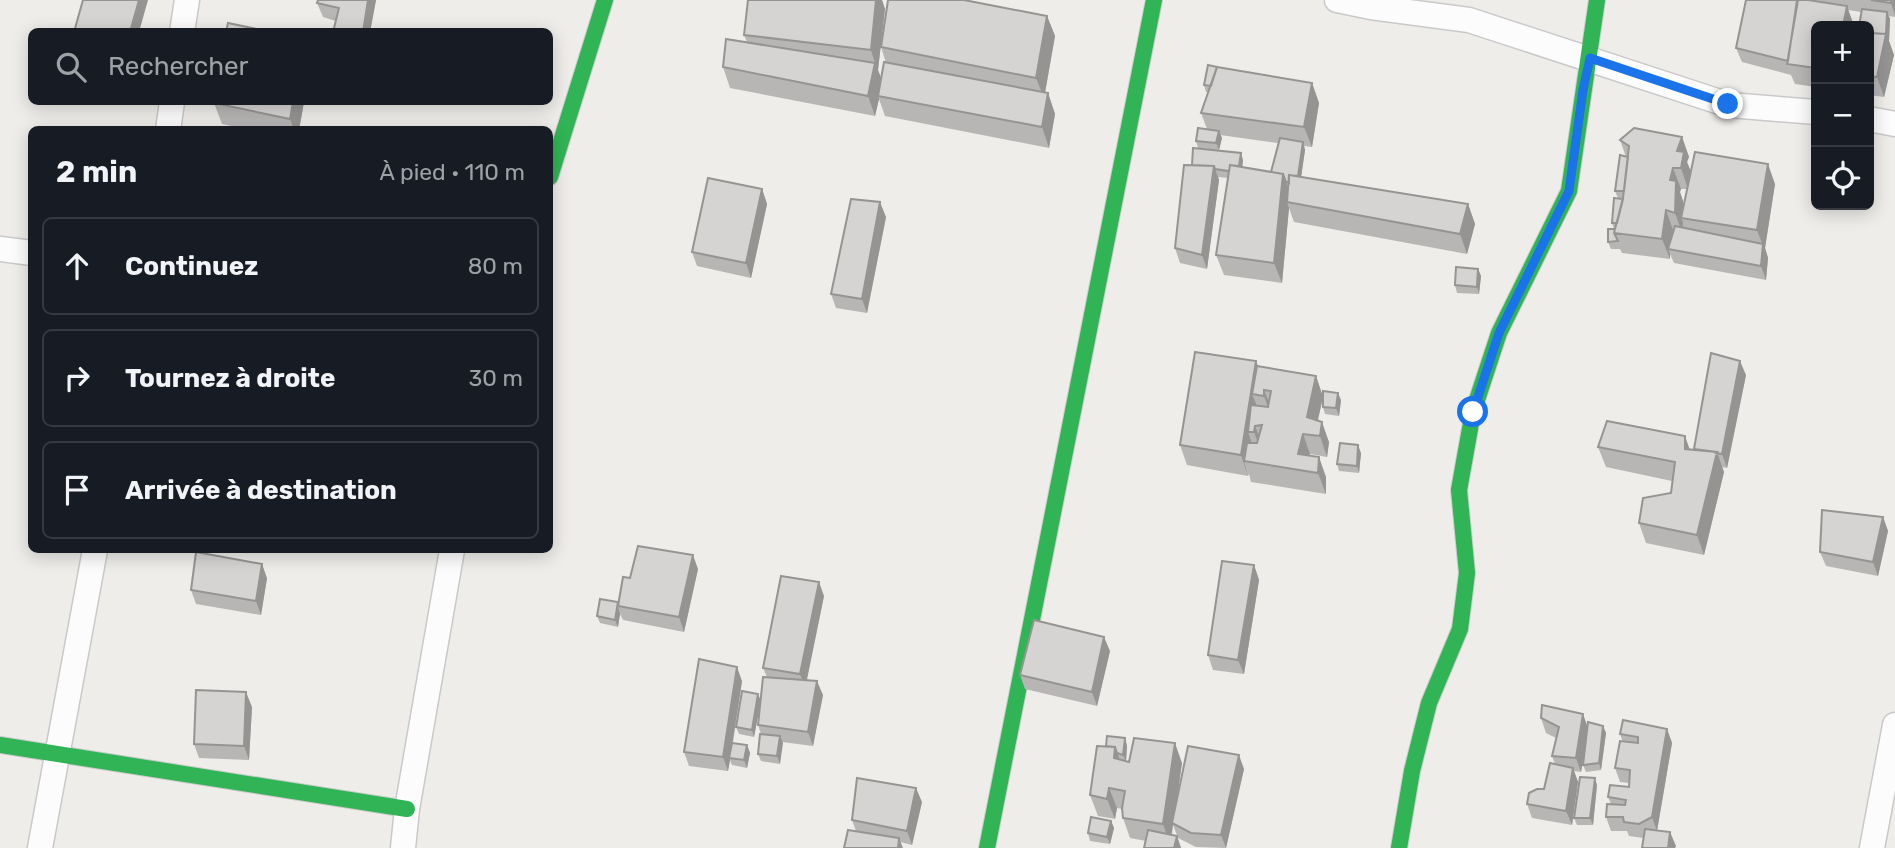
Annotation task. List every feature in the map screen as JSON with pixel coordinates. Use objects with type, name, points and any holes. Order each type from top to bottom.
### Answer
[{"type":"street","points":[[183,28],[187,0]]},
{"type":"street","points":[[553,168],[606,0]]},
{"type":"street","points":[[987,848],[1154,0]]},
{"type":"street","points":[[1338,0],[1469,20],[1728,104],[1811,112]]},
{"type":"street","points":[[1399,848],[1412,771],[1429,703],[1460,629],[1467,573],[1459,490],[1473,412],[1499,333],[1569,191],[1597,0]]},
{"type":"street","points":[[169,126],[172,105]]},
{"type":"street","points":[[1874,120],[1895,124]]},
{"type":"street","points":[[0,249],[28,252]]},
{"type":"street","points":[[40,848],[94,553]]},
{"type":"street","points":[[403,848],[407,809],[451,553]]},
{"type":"street","points":[[1872,848],[1895,725]]},
{"type":"street","points":[[0,745],[407,809]]},
{"type":"building","points":[[83,0],[139,0],[131,28],[75,28]]},
{"type":"building","points":[[318,0],[368,0],[364,28],[334,28],[339,8],[317,3]]},
{"type":"building","points":[[748,0],[876,0],[871,50],[744,35]]},
{"type":"building","points":[[888,0],[964,0],[1047,16],[1036,78],[881,47]]},
{"type":"building","points":[[1746,0],[1797,0],[1788,61],[1736,48]]},
{"type":"building","points":[[1798,0],[1847,6],[1844,21],[1811,21],[1811,67],[1787,64]]},
{"type":"building","points":[[1862,9],[1887,12],[1886,34],[1874,33],[1874,21],[1860,21]]},
{"type":"building","points":[[228,23],[252,28],[227,28]]},
{"type":"building","points":[[1874,33],[1886,34],[1877,77],[1874,77]]},
{"type":"building","points":[[726,39],[875,63],[868,96],[723,67]]},
{"type":"building","points":[[884,62],[1048,93],[1042,127],[878,96]]},
{"type":"building","points":[[1208,65],[1217,67],[1211,86],[1204,85]]},
{"type":"building","points":[[1217,67],[1312,83],[1304,127],[1201,113]]},
{"type":"building","points":[[224,105],[292,105],[290,119]]},
{"type":"building","points":[[1198,128],[1219,131],[1216,143],[1196,141]]},
{"type":"building","points":[[1634,128],[1682,137],[1677,151],[1684,152],[1681,168],[1673,168],[1670,180],[1676,181],[1675,213],[1666,210],[1662,239],[1614,233],[1623,198],[1629,146],[1620,140]]},
{"type":"building","points":[[1280,138],[1303,142],[1298,176],[1289,175],[1289,183],[1283,174],[1271,172]]},
{"type":"building","points":[[1193,148],[1241,153],[1239,166],[1230,165],[1229,171],[1215,169],[1214,166],[1192,165]]},
{"type":"building","points":[[1695,152],[1768,164],[1757,230],[1681,218]]},
{"type":"building","points":[[1620,155],[1628,157],[1624,191],[1615,191]]},
{"type":"building","points":[[1184,165],[1214,166],[1202,255],[1175,248]]},
{"type":"building","points":[[1230,165],[1283,174],[1274,263],[1216,255]]},
{"type":"building","points":[[1289,175],[1468,204],[1460,234],[1287,202]]},
{"type":"building","points":[[708,178],[762,189],[746,263],[692,252]]},
{"type":"building","points":[[1614,198],[1623,199],[1617,223],[1612,223]]},
{"type":"building","points":[[851,199],[880,202],[862,299],[831,294]]},
{"type":"building","points":[[1675,226],[1763,244],[1761,266],[1668,249]]},
{"type":"building","points":[[1608,229],[1615,229],[1618,241],[1608,242]]},
{"type":"building","points":[[1456,267],[1478,269],[1477,287],[1455,285]]},
{"type":"building","points":[[1195,352],[1256,361],[1241,455],[1180,445]]},
{"type":"building","points":[[1711,353],[1740,361],[1722,454],[1694,449]]},
{"type":"building","points":[[1257,366],[1316,376],[1307,417],[1322,422],[1320,436],[1303,434],[1298,454],[1319,457],[1318,473],[1244,461],[1247,443],[1257,443],[1262,425],[1255,426],[1254,432],[1248,432],[1251,405],[1268,407],[1271,391],[1264,390],[1264,396],[1252,394]]},
{"type":"building","points":[[1323,391],[1338,393],[1336,408],[1323,407]]},
{"type":"building","points":[[1607,421],[1685,436],[1685,449],[1717,452],[1697,535],[1639,523],[1643,498],[1671,493],[1675,462],[1598,447]]},
{"type":"building","points":[[1340,443],[1358,445],[1357,466],[1337,464]]},
{"type":"building","points":[[1822,510],[1883,517],[1873,562],[1820,552]]},
{"type":"building","points":[[638,546],[693,555],[679,617],[618,606],[623,577],[630,578]]},
{"type":"building","points":[[196,553],[262,564],[256,601],[191,590]]},
{"type":"building","points":[[1222,561],[1254,565],[1238,660],[1208,655]]},
{"type":"building","points":[[781,576],[819,582],[800,674],[763,668]]},
{"type":"building","points":[[600,599],[618,602],[615,620],[597,616]]},
{"type":"building","points":[[1034,620],[1104,637],[1092,692],[1020,675]]},
{"type":"building","points":[[699,659],[737,667],[723,757],[684,752]]},
{"type":"building","points":[[763,677],[817,681],[808,732],[758,725]]},
{"type":"building","points":[[196,690],[246,692],[244,746],[194,744]]},
{"type":"building","points":[[742,691],[758,694],[752,730],[736,727]]},
{"type":"building","points":[[1542,705],[1583,714],[1576,758],[1552,756],[1559,727],[1541,718]]},
{"type":"building","points":[[1623,720],[1667,729],[1652,817],[1639,824],[1624,822],[1623,817],[1606,817],[1607,804],[1625,805],[1626,800],[1608,797],[1610,785],[1629,787],[1630,770],[1615,768],[1620,741],[1638,743],[1638,737],[1620,734]]},
{"type":"building","points":[[1588,722],[1603,726],[1599,763],[1583,765]]},
{"type":"building","points":[[760,734],[780,736],[777,756],[758,754]]},
{"type":"building","points":[[1107,736],[1125,738],[1123,755],[1117,753],[1115,747],[1106,746]]},
{"type":"building","points":[[1134,738],[1175,743],[1163,824],[1123,818],[1125,791],[1109,788],[1107,799],[1090,795],[1097,746],[1115,747],[1114,758],[1129,762]]},
{"type":"building","points":[[732,743],[747,745],[744,760],[729,758]]},
{"type":"building","points":[[1188,746],[1239,755],[1221,835],[1191,833],[1172,823]]},
{"type":"building","points":[[1550,763],[1573,768],[1566,811],[1527,804],[1529,793],[1544,789]]},
{"type":"building","points":[[1580,777],[1595,778],[1590,818],[1574,818]]},
{"type":"building","points":[[857,778],[916,788],[907,831],[852,820]]},
{"type":"building","points":[[1091,817],[1111,821],[1107,837],[1088,833]]},
{"type":"building","points":[[1645,829],[1670,832],[1668,848],[1642,848]]},
{"type":"building","points":[[848,830],[899,838],[898,848],[844,848]]},
{"type":"building","points":[[1148,830],[1177,836],[1174,848],[1144,848]]},
{"type":"traffic: fast","points":[[553,167],[605,0]]},
{"type":"traffic: fast","points":[[987,848],[1154,0]]},
{"type":"traffic: fast","points":[[1399,848],[1412,771],[1429,703],[1460,629],[1467,573],[1459,490],[1473,412],[1499,333],[1569,191],[1597,0]]},
{"type":"traffic: fast","points":[[0,745],[407,809]]},
{"type":"route","points":[[1473,412],[1499,333],[1569,191],[1590,58],[1728,104]]}]
